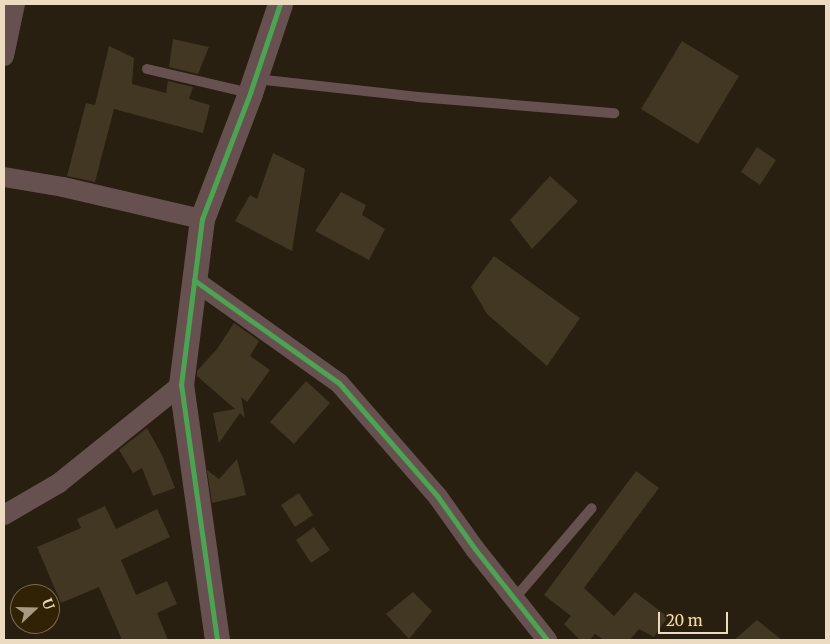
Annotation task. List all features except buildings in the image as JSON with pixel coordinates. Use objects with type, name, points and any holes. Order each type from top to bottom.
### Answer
[{"type":"street","points":[[4,56],[15,4]]},
{"type":"street","points":[[217,640],[181,385],[202,219],[252,86],[280,4]]},
{"type":"street","points":[[4,177],[63,187],[202,219]]},
{"type":"street","points":[[194,280],[273,334],[339,383],[438,497],[475,549],[547,640]]},
{"type":"street","points":[[4,515],[58,483],[181,385]]},
{"type":"lane","points":[[147,68],[252,86],[614,113]]},
{"type":"lane","points":[[515,598],[592,508]]},
{"type":"cycle path","points":[[217,640],[181,385],[202,219],[250,93],[280,4]]},
{"type":"cycle path","points":[[194,280],[339,383],[438,497],[475,549],[547,640]]}]
